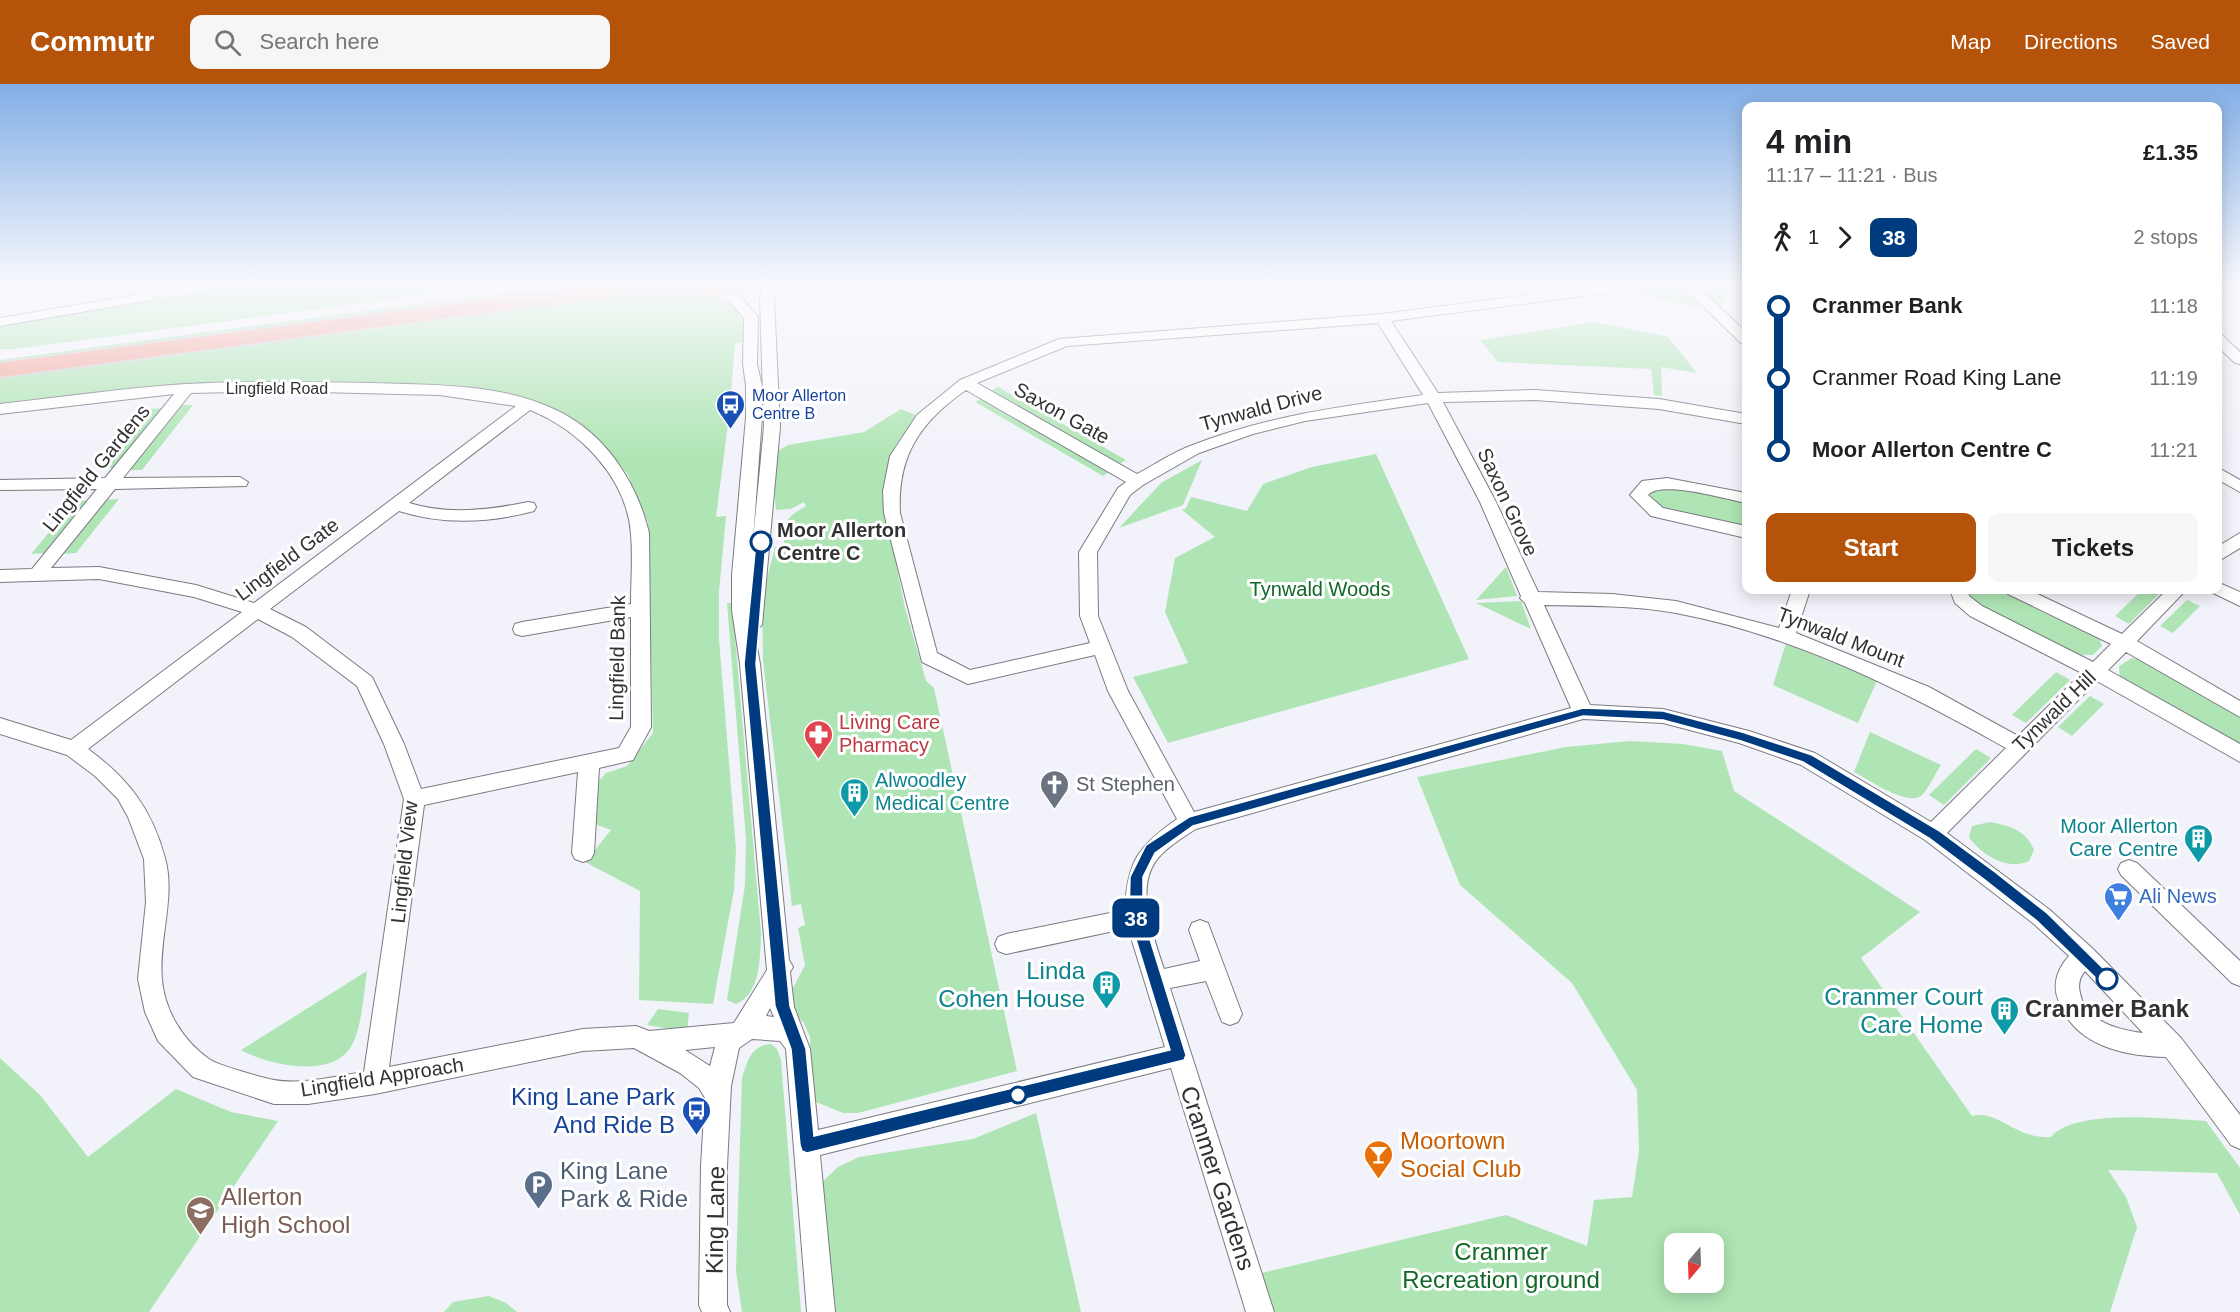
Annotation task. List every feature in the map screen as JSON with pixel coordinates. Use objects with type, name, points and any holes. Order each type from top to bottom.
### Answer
[{"type":"highway","points":[[0,356],[111,341]]},
{"type":"highway","points":[[0,370],[218,341]]},
{"type":"street","points":[[750,341],[754,417],[741,610],[750,664],[781,967],[782,1006],[798,1049],[822,1312]]},
{"type":"street","points":[[750,664],[772,427],[769,341]]},
{"type":"street","points":[[1073,341],[1064,342],[986,372],[945,397],[922,418],[897,456],[891,491],[892,513],[929,657],[968,677],[1101,647]]},
{"type":"street","name":"Saxon Grove","points":[[1397,341],[1433,398],[1488,502],[1529,598],[1583,712]]},
{"type":"street","points":[[2225,345],[2240,360]]},
{"type":"street","name":"Saxon Gate","points":[[965,383],[1137,481]]},
{"type":"street","name":"Lingfield Road","points":[[0,409],[186,389],[408,389],[491,396],[551,414]]},
{"type":"street","name":"Lingfield Gardens","points":[[38,573],[186,389]]},
{"type":"street","name":"Tynwald Drive","points":[[1189,822],[1118,691],[1089,616],[1088,552],[1124,492],[1137,481],[1193,450],[1247,431],[1304,416],[1433,398],[1535,395],[1659,404],[1742,418]]},
{"type":"street","name":"Lingfield Gate","points":[[74,749],[526,406]]},
{"type":"street","name":"Lingfield Bank","points":[[414,799],[590,764],[626,754],[641,727],[640,533],[633,500],[617,472],[588,440],[551,414]]},
{"type":"street","points":[[2222,475],[2240,487]]},
{"type":"street","points":[[0,485],[240,482]]},
{"type":"street","points":[[1742,497],[1666,483],[1648,485],[1638,495],[1657,512],[1742,531]]},
{"type":"street","points":[[397,505],[417,512],[440,516],[473,516],[528,507]]},
{"type":"street","points":[[2222,552],[2240,539]]},
{"type":"street","name":"Lingfield View","points":[[0,576],[38,573],[99,573],[196,591],[256,610],[299,632],[365,682],[392,739],[414,799],[405,878],[375,1082]]},
{"type":"street","points":[[2222,591],[2240,600]]},
{"type":"street","points":[[1786,636],[1800,594]]},
{"type":"street","points":[[1960,594],[1961,599],[1976,611],[2096,672],[2240,754]]},
{"type":"street","points":[[2022,594],[2126,643],[2240,710]]},
{"type":"street","name":"Tynwald Hill","points":[[1933,834],[2018,745],[2056,712],[2173,594]]},
{"type":"street","name":"Tynwald Mount","points":[[1529,598],[1612,600],[1676,607],[1786,636],[1922,692],[2018,745]]},
{"type":"street","points":[[522,628],[641,609]]},
{"type":"street","points":[[1189,822],[1583,712],[1663,716],[1742,736],[1808,759],[1933,834],[2042,917],[2085,956],[2172,1046],[2240,1136]]},
{"type":"street","name":"Lingfield Approach","points":[[0,726],[74,749],[102,770],[125,793],[138,815],[155,859],[157,902],[150,979],[157,1012],[166,1033],[202,1069],[274,1092],[308,1092],[375,1082],[583,1040],[636,1037],[689,1065],[708,1080],[717,1095]]},
{"type":"street","points":[[583,853],[590,764]]},
{"type":"street","name":"Cranmer Gardens","points":[[1189,822],[1150,849],[1136,877],[1136,917],[1260,1312]]},
{"type":"street","points":[[2129,869],[2240,976]]},
{"type":"street","points":[[1006,944],[1136,917]]},
{"type":"street","points":[[1200,930],[1212,969],[1230,1014]]},
{"type":"street","points":[[2085,956],[2070,969],[2066,984],[2069,1002],[2079,1018],[2094,1030],[2114,1038],[2132,1043],[2172,1046]]},
{"type":"street","name":"King Lane","points":[[716,1312],[714,1305],[717,1095],[723,1053],[729,1042],[741,1032],[781,967]]},
{"type":"street","points":[[1156,981],[1212,969]]},
{"type":"street","points":[[741,1032],[775,1026],[793,1035]]},
{"type":"street","name":"Lingfield Approach","points":[[648,1042],[741,1032]]},
{"type":"street","points":[[807,1145],[1178,1055]]},
{"type":"green space","points":[[0,341],[72,341],[14,349],[0,349]]},
{"type":"green space","points":[[139,341],[186,341],[0,366],[0,360]]},
{"type":"green space","points":[[250,341],[742,341],[735,343],[730,408],[716,517],[726,516],[719,591],[719,639],[736,849],[734,890],[713,1004],[639,1000],[640,891],[585,862],[611,830],[595,824],[594,786],[606,773],[627,766],[653,733],[648,522],[627,473],[595,437],[561,412],[501,394],[412,384],[194,383],[0,405],[0,375]]},
{"type":"green space","points":[[1481,341],[1671,341],[1697,373],[1661,367],[1662,396],[1654,395],[1651,369],[1498,362]]},
{"type":"green space","points":[[998,387],[1126,460],[1119,464],[991,391]]},
{"type":"green space","points":[[982,398],[1110,471],[1103,476],[975,402]]},
{"type":"green space","points":[[178,405],[193,405],[142,470],[127,470]]},
{"type":"green space","points":[[166,408],[116,468],[99,468],[149,409]]},
{"type":"green space","points":[[901,409],[918,416],[894,447],[882,494],[905,608],[926,681],[934,688],[1017,1071],[858,1113],[843,1113],[816,1102],[812,1092],[810,1037],[804,1023],[795,1014],[791,992],[805,965],[798,928],[805,925],[801,904],[792,906],[763,661],[762,598],[775,547],[784,544],[786,525],[790,517],[806,506],[804,502],[791,509],[776,510],[773,475],[778,451],[788,445],[864,432]]},
{"type":"green space","name":"Tynwald Woods","points":[[1376,454],[1469,659],[1168,743],[1133,677],[1188,663],[1165,612],[1175,558],[1215,537],[1182,510],[1186,508],[1191,497],[1247,511],[1263,484],[1312,467]]},
{"type":"green space","points":[[1202,460],[1183,505],[1119,528],[1161,483]]},
{"type":"green space","points":[[1674,487],[1742,501],[1742,527],[1663,509],[1651,500],[1651,490]]},
{"type":"green space","points":[[119,499],[76,553],[60,554],[104,500]]},
{"type":"green space","points":[[91,500],[48,553],[31,554],[75,501]]},
{"type":"green space","points":[[1506,567],[1517,596],[1476,600]]},
{"type":"green space","points":[[1967,594],[2010,594],[2092,633],[2100,640],[2102,646],[2093,655],[2077,655],[1981,609]]},
{"type":"green space","points":[[2138,594],[2159,594],[2129,624],[2115,616]]},
{"type":"green space","points":[[2187,600],[2200,606],[2173,633],[2160,626]]},
{"type":"green space","points":[[1521,601],[1531,629],[1476,603]]},
{"type":"green space","points":[[727,603],[732,603],[761,933],[755,983],[744,999],[736,1004],[727,1000],[745,885],[746,839]]},
{"type":"green space","points":[[1786,643],[1877,681],[1858,723],[1773,685]]},
{"type":"green space","points":[[2132,658],[2145,661],[2240,716],[2240,748],[2120,679],[2119,666]]},
{"type":"green space","points":[[2056,672],[2070,680],[2026,723],[2012,715]]},
{"type":"green space","points":[[2090,696],[2104,704],[2072,736],[2058,727]]},
{"type":"green space","points":[[1870,732],[1941,765],[1923,794],[1917,798],[1899,795],[1854,772]]},
{"type":"green space","name":"Cranmer Recreation ground","points":[[1630,741],[1683,744],[1722,751],[1734,791],[1920,912],[1861,958],[1972,1116],[1990,1117],[2017,1130],[2039,1137],[2051,1137],[2063,1128],[2080,1122],[2101,1119],[2124,1117],[2206,1121],[2240,1168],[2240,1215],[2217,1173],[2108,1170],[2126,1197],[2137,1227],[2110,1312],[1260,1312],[1249,1276],[1506,1215],[1587,1246],[1594,1200],[1632,1197],[1639,1151],[1637,1090],[1572,983],[1460,885],[1417,777],[1566,747]]},
{"type":"green space","points":[[1976,749],[1991,758],[1944,805],[1929,795]]},
{"type":"green space","points":[[1990,822],[2011,827],[2027,838],[2034,850],[2029,861],[2021,864],[2004,863],[1980,850],[1974,844],[1969,837],[1972,826]]},
{"type":"green space","points":[[367,971],[358,1029],[352,1045],[343,1056],[331,1063],[300,1066],[267,1060],[241,1050]]},
{"type":"green space","points":[[658,1009],[689,1013],[687,1032],[647,1025]]},
{"type":"green space","points":[[771,1044],[777,1049],[781,1060],[801,1312],[742,1312],[736,1271],[742,1078],[748,1060],[754,1051]]},
{"type":"green space","points":[[0,1058],[40,1095],[88,1157],[176,1089],[231,1112],[278,1121],[149,1312],[0,1312]]},
{"type":"green space","points":[[1036,1113],[1081,1312],[831,1312],[819,1185],[838,1167],[859,1157],[973,1139]]},
{"type":"green space","points":[[489,1296],[506,1303],[517,1312],[444,1312],[453,1302]]},
{"type":"bus line","name":"38","points":[[761,542],[750,664],[781,967],[782,1006],[798,1049],[807,1145],[1178,1055],[1136,917],[1136,877],[1150,849],[1189,822],[1583,712],[1663,716],[1742,736],[1808,759],[1933,834],[2042,917],[2107,979]]},
{"type":"place","name":"Moor Allerton Centre B","points":[[731,430]]},
{"type":"place","name":"Moor Allerton Centre C","points":[[761,542]]},
{"type":"place","name":"Living Care Pharmacy","points":[[818,760]]},
{"type":"place","name":"St Stephen","points":[[1055,810]]},
{"type":"place","name":"Alwoodley Medical Centre","points":[[854,818]]},
{"type":"place","name":"Moor Allerton Care Centre","points":[[2199,864]]},
{"type":"place","name":"Ali News","points":[[2118,922]]},
{"type":"place","name":"Cranmer Bank","points":[[2107,979]]},
{"type":"place","name":"Linda Cohen House","points":[[1106,1010]]},
{"type":"place","name":"Cranmer Court Care Home","points":[[2004,1036]]},
{"type":"place","name":"King Lane Park And Ride B","points":[[696,1136]]},
{"type":"place","name":"Moortown Social Club","points":[[1379,1180]]},
{"type":"place","name":"King Lane Park & Ride","points":[[539,1210]]},
{"type":"place","name":"Allerton High School","points":[[200,1236]]}]
